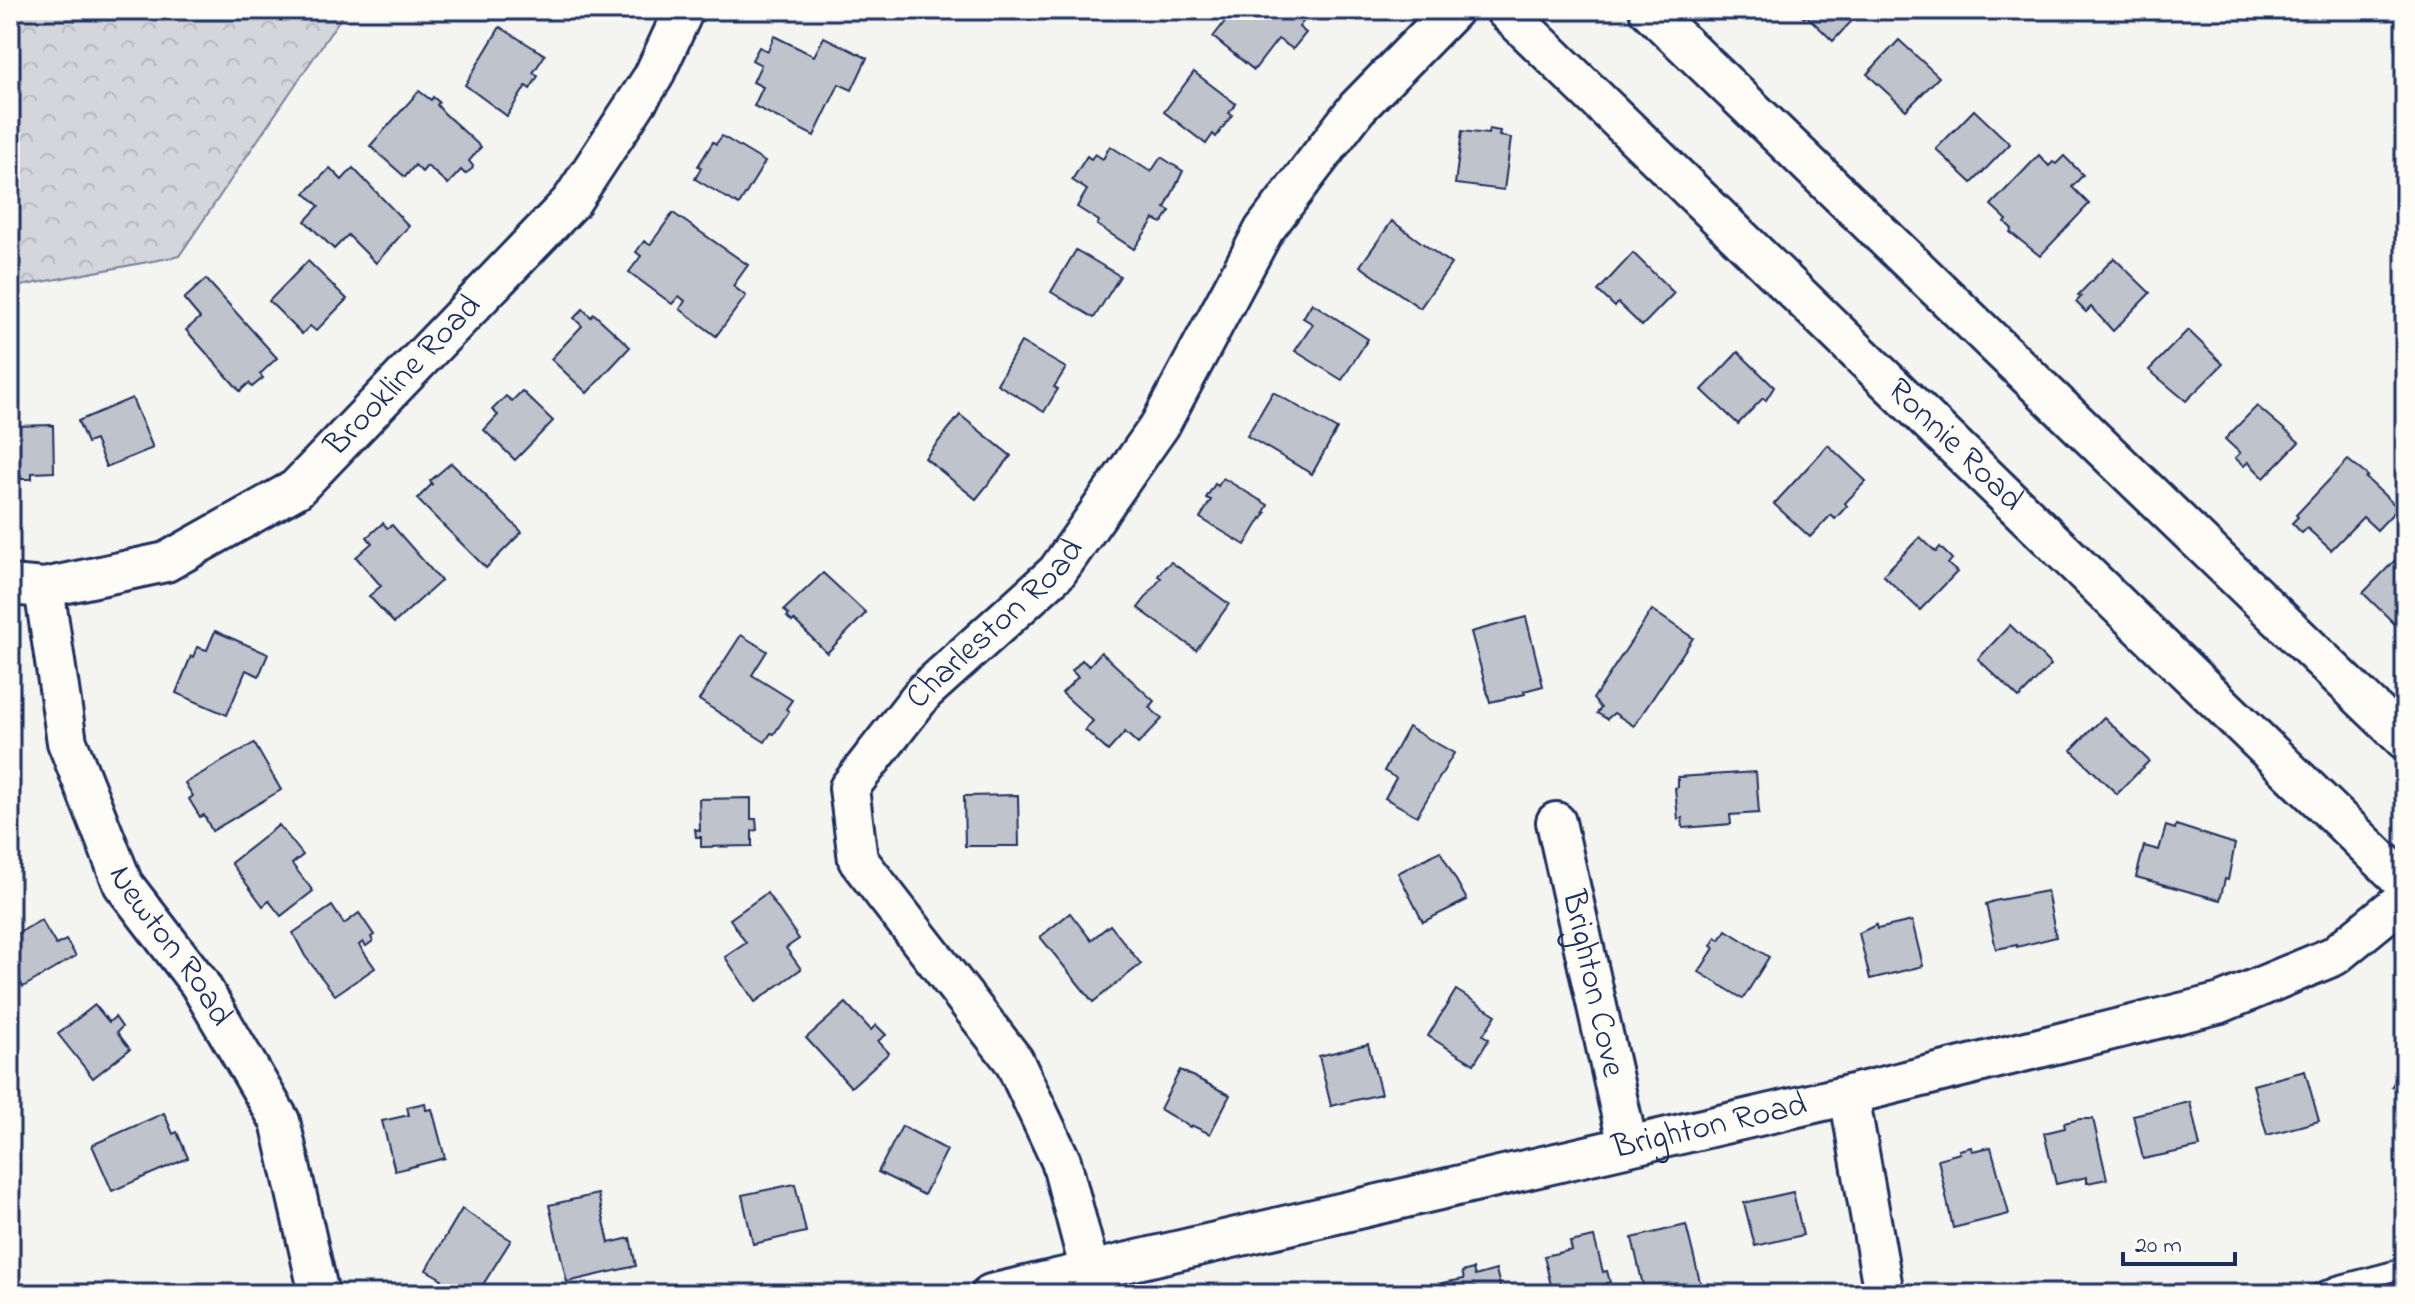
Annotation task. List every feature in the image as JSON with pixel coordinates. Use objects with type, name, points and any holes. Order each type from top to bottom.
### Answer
[{"type":"street","name":"Brookline Road","points":[[27,586],[166,562],[296,489],[571,202],[653,77],[684,10]]},
{"type":"street","name":"Charleston Road","points":[[1090,1271],[1061,1161],[1014,1061],[858,860],[849,788],[924,692],[1057,572],[1160,425],[1264,230],[1357,108],[1453,10]]},
{"type":"street","name":"Ronnie Road","points":[[1505,10],[2405,883]]},
{"type":"street","points":[[1649,10],[2405,740]]},
{"type":"street","name":"Newton Road","points":[[27,586],[67,742],[123,884],[199,983],[280,1121],[319,1294]]},
{"type":"street","name":"Brighton Cove","points":[[1556,822],[1628,1146]]},
{"type":"street","name":"Brighton Road","points":[[991,1294],[1849,1095],[2221,1003],[2334,956],[2405,898]]},
{"type":"street","points":[[1849,1095],[1884,1294]]},
{"type":"lane","points":[[2319,1294],[2337,1286],[2405,1268]]},
{"type":"green space","points":[[10,10],[346,10],[179,256],[10,288]]},
{"type":"building","points":[[1234,10],[1248,10],[1255,16],[1254,10],[1303,10],[1308,15],[1299,27],[1306,33],[1293,49],[1278,39],[1254,70],[1213,37]]},
{"type":"building","points":[[1796,10],[1862,10],[1833,41],[1807,16],[1804,18]]},
{"type":"building","points":[[500,27],[545,55],[533,73],[538,76],[530,89],[526,86],[507,116],[465,85]]},
{"type":"building","points":[[774,36],[814,56],[824,37],[867,58],[852,90],[839,84],[814,136],[754,106],[763,87],[753,82],[761,65],[752,60],[759,47],[768,51]]},
{"type":"building","points":[[1899,40],[1939,77],[1906,110],[1867,74]]},
{"type":"building","points":[[1194,72],[1236,104],[1216,137],[1213,134],[1206,144],[1164,112]]},
{"type":"building","points":[[419,91],[439,102],[437,105],[444,113],[481,147],[469,161],[472,169],[465,174],[461,170],[448,184],[427,166],[422,172],[415,165],[405,177],[370,146]]},
{"type":"building","points":[[1974,110],[2010,144],[1972,183],[1936,149]]},
{"type":"building","points":[[1489,129],[1500,131],[1499,136],[1511,138],[1504,190],[1455,184],[1462,131],[1488,134]]},
{"type":"building","points":[[722,136],[765,162],[739,205],[695,179],[701,168],[698,166],[713,142],[716,144]]},
{"type":"building","points":[[1110,146],[1151,172],[1161,157],[1183,171],[1165,208],[1170,211],[1162,223],[1154,219],[1134,249],[1097,225],[1099,221],[1077,207],[1087,190],[1072,180],[1087,156],[1091,159],[1095,154],[1103,159]]},
{"type":"building","points":[[2039,155],[2049,166],[2064,156],[2083,175],[2072,187],[2089,204],[2040,256],[2010,232],[2012,229],[2005,222],[2007,220],[1991,205]]},
{"type":"building","points":[[330,168],[342,180],[353,168],[409,226],[376,263],[348,235],[334,249],[305,221],[319,206],[305,193]]},
{"type":"building","points":[[673,213],[748,265],[733,286],[746,296],[716,336],[680,309],[685,301],[679,296],[672,304],[629,272],[641,256],[636,252],[644,241],[650,245]]},
{"type":"building","points":[[1392,221],[1451,264],[1420,308],[1360,266]]},
{"type":"building","points":[[1076,250],[1120,276],[1094,318],[1051,292]]},
{"type":"building","points":[[1633,253],[1674,293],[1642,326],[1618,303],[1615,307],[1598,291]]},
{"type":"building","points":[[2114,258],[2150,293],[2113,331],[2091,307],[2086,312],[2076,302],[2081,297],[2078,295]]},
{"type":"building","points":[[308,261],[347,299],[316,331],[310,326],[302,334],[269,301]]},
{"type":"building","points":[[206,279],[277,358],[260,374],[263,378],[252,387],[249,383],[240,391],[186,330],[200,318],[184,299]]},
{"type":"building","points":[[1312,303],[1368,339],[1342,380],[1295,351],[1313,324],[1303,318]]},
{"type":"building","points":[[583,309],[591,317],[594,314],[630,347],[587,393],[551,359],[582,326],[574,318]]},
{"type":"building","points":[[2188,330],[2223,364],[2186,401],[2149,370]]},
{"type":"building","points":[[1021,342],[1066,368],[1044,412],[997,384]]},
{"type":"building","points":[[1738,352],[1774,387],[1766,400],[1763,398],[1738,424],[1702,390]]},
{"type":"building","points":[[522,391],[553,421],[515,460],[484,430],[498,415],[492,410],[506,396],[512,401]]},
{"type":"building","points":[[1273,392],[1337,429],[1312,474],[1247,436]]},
{"type":"building","points":[[132,398],[153,448],[106,467],[95,440],[87,443],[78,421]]},
{"type":"building","points":[[2257,406],[2299,442],[2264,478],[2248,462],[2244,466],[2235,458],[2240,453],[2225,439]]},
{"type":"building","points":[[960,415],[1011,456],[976,499],[925,458]]},
{"type":"building","points":[[53,425],[54,472],[32,473],[32,479],[21,479],[20,474],[10,474],[10,426]]},
{"type":"building","points":[[1828,445],[1866,481],[1835,519],[1831,515],[1810,537],[1774,504]]},
{"type":"building","points":[[2348,460],[2398,508],[2377,530],[2363,517],[2331,550],[2307,528],[2302,533],[2292,523]]},
{"type":"building","points":[[451,463],[522,532],[486,568],[417,499],[432,484],[430,481]]},
{"type":"building","points":[[1223,478],[1268,505],[1245,545],[1200,518],[1211,500],[1206,498]]},
{"type":"building","points":[[383,523],[387,528],[392,525],[441,581],[394,623],[369,596],[381,586],[356,557],[372,543],[367,537]]},
{"type":"building","points":[[1920,537],[1936,552],[1940,547],[1952,559],[1948,564],[1957,572],[1920,610],[1883,575]]},
{"type":"building","points":[[2405,550],[2405,625],[2401,630],[2363,593]]},
{"type":"building","points":[[1171,562],[1229,604],[1196,650],[1138,608],[1161,578],[1158,576],[1163,569]]},
{"type":"building","points":[[823,573],[866,613],[827,653],[794,620],[792,622],[787,617],[789,615],[784,610]]},
{"type":"building","points":[[1652,610],[1693,638],[1634,726],[1614,713],[1607,719],[1597,713],[1601,708],[1593,699]]},
{"type":"building","points":[[1526,617],[1543,686],[1524,691],[1525,694],[1490,702],[1471,632]]},
{"type":"building","points":[[2010,625],[2051,665],[2019,698],[1978,659]]},
{"type":"building","points":[[215,631],[268,654],[259,676],[246,670],[227,715],[176,693],[191,656],[197,647],[207,650]]},
{"type":"building","points":[[741,635],[767,651],[752,675],[792,700],[786,709],[789,711],[765,742],[699,700]]},
{"type":"building","points":[[1101,652],[1154,701],[1149,707],[1162,719],[1138,744],[1125,732],[1108,751],[1085,730],[1093,721],[1062,693],[1078,677],[1072,671],[1082,660],[1089,666]]},
{"type":"building","points":[[2104,717],[2149,761],[2117,794],[2071,750]]},
{"type":"building","points":[[1408,727],[1454,753],[1417,816],[1385,798],[1396,778],[1384,771]]},
{"type":"building","points":[[254,743],[281,790],[212,831],[204,815],[200,817],[189,799],[193,796],[185,783]]},
{"type":"building","points":[[1756,772],[1759,813],[1730,815],[1731,824],[1683,828],[1682,818],[1678,819],[1675,788],[1678,787],[1678,777]]},
{"type":"building","points":[[1018,795],[1019,846],[965,846],[964,796]]},
{"type":"building","points":[[751,798],[751,819],[756,819],[757,830],[752,831],[752,846],[701,847],[701,837],[696,837],[695,829],[700,831],[699,799]]},
{"type":"building","points":[[279,825],[303,855],[292,864],[313,891],[281,916],[269,901],[263,906],[231,863]]},
{"type":"building","points":[[2176,825],[2235,844],[2228,880],[2225,879],[2220,900],[2136,877],[2144,846],[2159,850],[2166,826],[2175,829]]},
{"type":"building","points":[[1440,851],[1467,900],[1423,922],[1398,873]]},
{"type":"building","points":[[2047,891],[2056,937],[1996,949],[1986,904]]},
{"type":"building","points":[[767,893],[799,939],[786,948],[801,969],[755,1002],[725,957],[746,943],[730,919]]},
{"type":"building","points":[[332,906],[344,924],[359,913],[374,935],[371,937],[373,941],[366,946],[363,942],[359,945],[375,968],[335,995],[305,956],[293,933]]},
{"type":"building","points":[[1070,913],[1091,940],[1110,925],[1141,964],[1093,1002],[1040,937]]},
{"type":"building","points":[[41,920],[56,945],[66,940],[76,956],[23,987],[10,965],[10,938]]},
{"type":"building","points":[[1912,921],[1923,966],[1870,979],[1859,933],[1876,925],[1877,929]]},
{"type":"building","points":[[1726,930],[1769,957],[1743,999],[1699,972],[1714,948],[1711,946],[1716,937],[1720,940]]},
{"type":"building","points":[[1456,990],[1496,1015],[1483,1035],[1489,1039],[1474,1064],[1428,1036]]},
{"type":"building","points":[[846,1003],[871,1030],[876,1025],[886,1035],[878,1041],[889,1053],[851,1087],[806,1038]]},
{"type":"building","points":[[95,1005],[109,1022],[115,1017],[122,1027],[117,1032],[130,1049],[93,1078],[58,1034]]},
{"type":"building","points":[[1368,1044],[1381,1094],[1331,1106],[1319,1056]]},
{"type":"building","points":[[2405,1061],[2405,1092],[2392,1086]]},
{"type":"building","points":[[1180,1070],[1230,1095],[1210,1134],[1190,1127],[1160,1109]]},
{"type":"building","points":[[2305,1071],[2319,1121],[2267,1135],[2253,1085]]},
{"type":"building","points":[[2190,1102],[2200,1147],[2143,1159],[2133,1115]]},
{"type":"building","points":[[425,1103],[426,1110],[432,1109],[445,1158],[395,1171],[382,1121],[409,1115],[407,1107]]},
{"type":"building","points":[[164,1113],[173,1134],[177,1132],[188,1158],[112,1191],[92,1145]]},
{"type":"building","points":[[2093,1119],[2107,1179],[2087,1183],[2087,1177],[2056,1184],[2044,1133],[2065,1128],[2064,1123]]},
{"type":"building","points":[[902,1126],[947,1150],[924,1195],[878,1172]]},
{"type":"building","points":[[1971,1147],[1972,1151],[1991,1147],[2009,1214],[1953,1228],[1938,1159]]},
{"type":"building","points":[[795,1184],[806,1232],[753,1244],[742,1195]]},
{"type":"building","points":[[1793,1192],[1803,1235],[1755,1246],[1744,1203]]},
{"type":"building","points":[[598,1194],[609,1243],[630,1238],[636,1266],[567,1282],[549,1205]]},
{"type":"building","points":[[462,1209],[511,1240],[477,1294],[454,1291],[426,1270]]},
{"type":"building","points":[[1686,1225],[1703,1294],[1645,1294],[1632,1238]]},
{"type":"building","points":[[1594,1237],[1603,1272],[1607,1271],[1610,1282],[1606,1283],[1608,1294],[1553,1294],[1544,1256],[1572,1250],[1570,1242]]},
{"type":"building","points":[[1473,1269],[1475,1276],[1496,1270],[1502,1294],[1445,1294],[1442,1283],[1464,1279],[1462,1272]]}]
